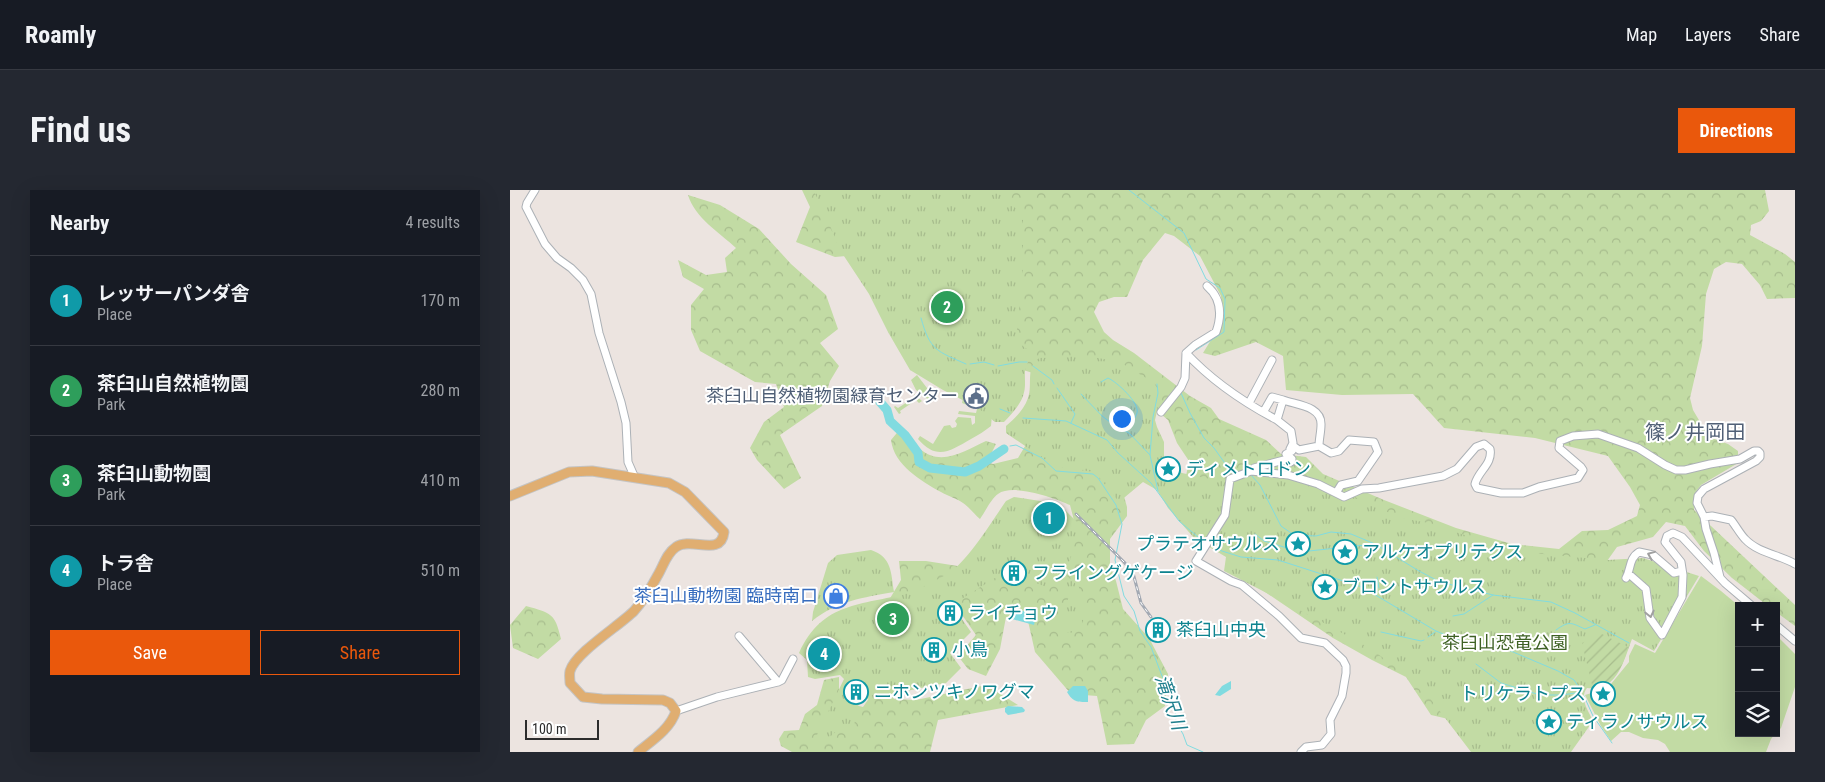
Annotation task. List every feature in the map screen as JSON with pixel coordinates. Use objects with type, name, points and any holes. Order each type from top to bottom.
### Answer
[{"type":"main road","points":[[510,496],[569,472],[592,471],[669,483],[679,488],[724,532],[723,538],[714,546],[684,544],[677,546],[670,552],[650,590],[634,610],[581,655],[570,671],[570,683],[583,697],[602,700],[663,700],[670,703],[676,711],[670,723],[663,732],[638,752]]},
{"type":"street","points":[[535,190],[526,207],[546,244],[557,258],[583,280],[591,294],[599,333],[621,402],[626,423],[628,462],[635,478]]},
{"type":"street","points":[[1161,412],[1181,387],[1185,378],[1186,353],[1216,332],[1218,326],[1218,300],[1213,291],[1207,286]]},
{"type":"street","points":[[1186,353],[1204,373],[1264,411],[1291,431],[1293,439],[1290,449],[1292,451],[1286,454],[1292,459],[1291,462],[1284,460],[1254,468],[1230,479],[1225,515],[1196,561],[1231,581],[1242,585],[1279,616],[1301,638],[1325,643],[1343,660],[1346,666],[1346,673],[1342,696],[1330,720],[1331,734],[1322,745],[1306,747],[1301,752]]},
{"type":"street","points":[[1249,403],[1272,360]]},
{"type":"street","points":[[1264,411],[1272,397],[1317,412],[1322,425],[1320,446]]},
{"type":"street","points":[[1277,420],[1283,400]]},
{"type":"street","points":[[1251,471],[1295,476],[1344,497],[1362,489],[1378,488],[1443,476],[1457,469],[1480,444],[1488,446],[1492,455],[1476,478],[1475,484],[1477,488],[1508,493],[1523,493],[1538,487],[1578,478],[1583,470],[1559,448],[1560,441],[1573,436],[1598,434],[1607,436],[1638,448],[1676,470],[1685,470],[1717,462],[1740,459],[1754,451],[1758,451],[1760,457],[1756,462],[1704,489],[1698,496],[1697,503],[1704,517],[1720,577]]},
{"type":"street","points":[[1292,445],[1299,450],[1320,446],[1331,453],[1339,452],[1349,440],[1374,442],[1378,452],[1358,482],[1341,485],[1336,493]]},
{"type":"street","points":[[1704,517],[1731,520],[1746,540],[1758,548],[1795,564]]},
{"type":"street","points":[[1682,571],[1674,573],[1653,555],[1639,552],[1631,562],[1627,576],[1646,589],[1650,618],[1662,635],[1682,597],[1683,575],[1681,562],[1665,542],[1667,536],[1673,533],[1682,537],[1720,577],[1748,602]]},
{"type":"street","points":[[1780,628],[1795,641]]},
{"type":"street","points":[[739,636],[778,682]]},
{"type":"street","points":[[676,711],[717,697],[778,682],[784,677],[793,660]]},
{"type":"green space","points":[[802,190],[916,190],[857,255],[835,257],[796,242],[810,207]]},
{"type":"green space","points":[[813,190],[1002,190],[1023,218],[1023,267],[1016,341],[1035,355],[1025,369],[1025,390],[1021,400],[1004,422],[995,422],[978,408],[910,370],[869,294],[840,250]]},
{"type":"green space","points":[[978,190],[1765,190],[1769,211],[1761,221],[1751,225],[1750,235],[1785,254],[1795,262],[1795,298],[1767,299],[1760,285],[1742,264],[1726,262],[1714,269],[1706,294],[1702,346],[1690,398],[1693,410],[1709,437],[1728,444],[1738,451],[1738,463],[1701,485],[1695,493],[1694,510],[1795,605],[1795,626],[1780,615],[1780,602],[1763,602],[1732,578],[1704,551],[1685,526],[1666,522],[1653,537],[1617,547],[1595,578],[1369,616],[1470,724],[1431,715],[1406,677],[1333,638],[1237,573],[1185,481],[1189,461],[1177,443],[1168,420],[1143,399],[1055,380],[1020,369]],"holes":[[[1165,233],[1174,236],[1200,256],[1221,296],[1222,322],[1203,353],[1215,356],[1256,342],[1283,356],[1286,390],[1342,395],[1413,394],[1444,428],[1535,438],[1608,456],[1640,505],[1637,516],[1608,530],[1582,531],[1559,549],[1512,544],[1456,528],[1323,474],[1306,457],[1281,454],[1266,440],[1219,419],[1211,408],[1190,396],[1134,353],[1113,340],[1104,332],[1094,312],[1099,302],[1114,297],[1127,297],[1143,260]]]},
{"type":"green space","points":[[688,195],[720,205],[759,229],[791,264],[826,295],[838,329],[820,343],[839,366],[830,381],[822,406],[780,435],[801,478],[784,489],[757,460],[750,448],[764,422],[784,407],[776,384],[755,382],[700,351],[691,330],[691,305],[704,289],[683,277],[678,260],[706,275],[727,272],[725,258],[736,248],[702,218],[691,203]]},
{"type":"green space","name":"茶臼山恐竜公園","points":[[1087,356],[1120,362],[1154,383],[1159,391],[1159,403],[1155,420],[1164,442],[1164,456],[1171,468],[1182,473],[1219,481],[1248,476],[1288,477],[1311,484],[1343,499],[1354,497],[1401,518],[1429,523],[1512,551],[1607,560],[1643,558],[1699,576],[1654,651],[1632,639],[1622,665],[1612,680],[1606,685],[1597,688],[1587,688],[1584,700],[1593,721],[1571,752],[1471,752],[1420,685],[1371,649],[1224,571],[1226,557],[1194,538],[1168,508],[1157,490],[1143,482],[1119,502],[1095,472],[1056,467],[1006,433],[1006,426],[1019,414],[1026,402],[1032,366],[1039,358]]},
{"type":"green space","points":[[917,375],[927,388],[933,392],[929,400],[916,390],[911,380]]},
{"type":"green space","points":[[914,394],[922,401],[919,403],[916,400],[900,411],[901,413],[899,414],[894,407],[898,408],[915,397]]},
{"type":"green space","points":[[963,398],[992,415],[991,426],[957,447],[944,452],[931,450],[925,446],[918,439],[920,436],[933,444],[944,426],[956,427],[955,421],[958,417],[971,418],[972,425],[975,423],[975,416],[958,414],[959,411],[976,413],[977,409],[962,403]]},
{"type":"green space","points":[[901,428],[920,449],[936,457],[953,456],[986,441],[996,444],[987,462],[993,464],[1018,458],[1028,441],[1059,438],[1122,489],[1127,507],[1127,516],[1110,539],[1110,566],[1123,609],[1149,638],[1168,674],[1165,706],[1146,720],[1134,744],[1107,745],[1097,696],[1071,694],[1035,652],[1028,621],[1006,617],[1000,649],[986,676],[968,669],[958,656],[976,635],[960,612],[935,606],[889,600],[901,580],[899,561],[926,561],[964,567],[1077,532],[1070,505],[1023,491],[1013,490],[998,494],[980,519],[963,503],[925,483],[903,465],[893,449],[891,440]]},
{"type":"green space","points":[[1014,497],[1047,502],[1062,507],[1077,522],[1077,535],[1066,575],[1079,587],[1079,600],[1084,608],[1083,622],[1079,631],[1069,633],[1061,629],[1062,613],[1069,597],[1056,584],[1049,588],[1036,583],[1009,583],[998,576],[952,605],[971,632],[950,653],[961,668],[946,683],[867,699],[856,707],[854,730],[838,730],[826,740],[816,737],[844,679],[840,675],[815,679],[808,677],[807,660],[799,653],[809,636],[820,624],[845,608],[912,592],[946,575],[971,552],[1006,501]]},
{"type":"green space","points":[[871,550],[887,561],[894,592],[841,604],[812,621],[828,563],[837,555]]},
{"type":"green space","points":[[1701,576],[1735,603],[1735,737],[1773,737],[1766,752],[1670,752],[1665,744],[1658,740],[1643,738],[1629,732],[1621,732],[1611,741],[1585,695],[1605,689],[1611,684],[1629,662],[1629,656],[1635,644],[1655,653]]},
{"type":"green space","points":[[526,606],[551,615],[557,624],[561,639],[538,659],[513,648],[510,625]]},
{"type":"green space","points":[[1598,632],[1628,647],[1622,665],[1615,677],[1599,688],[1592,685],[1582,643]]},
{"type":"green space","points":[[1780,639],[1795,654],[1795,687],[1781,728]]},
{"type":"green space","points":[[839,677],[839,691],[843,702],[863,707],[874,691],[887,690],[894,699],[916,700],[986,685],[1018,705],[938,720],[930,752],[792,752],[781,746],[779,739],[784,731],[799,730],[805,714],[817,705],[824,680]]},
{"type":"water","points":[[1018,609],[1031,614],[1035,620],[1034,625],[1012,619],[1014,611]]},
{"type":"water","points":[[1231,681],[1231,689],[1220,696],[1215,695],[1222,686]]},
{"type":"water","points":[[1073,686],[1085,686],[1088,691],[1088,702],[1071,698],[1067,692]]},
{"type":"water","points":[[1008,706],[1022,707],[1025,710],[1024,712],[1008,715],[1005,712],[1005,708]]},
{"type":"waterway","points":[[1129,190],[1184,233],[1206,279],[1220,288],[1225,299],[1224,332],[1196,350]]},
{"type":"waterway","points":[[921,318],[924,329],[932,344],[941,352],[966,364]]},
{"type":"waterway","points":[[970,364],[984,362],[994,365]]},
{"type":"waterway","points":[[998,366],[1027,362]]},
{"type":"waterway","points":[[1033,366],[1052,380],[1054,384]]},
{"type":"waterway","points":[[1101,382],[1108,378],[1112,380],[1127,393],[1135,404],[1137,413],[1124,429]]},
{"type":"waterway","points":[[1157,384],[1158,393],[1153,417],[1150,455],[1158,491]]},
{"type":"waterway","points":[[1057,388],[1075,414],[1071,423]]},
{"type":"waterway","name":"滝沢川","points":[[877,393],[880,402],[887,410],[890,421],[905,435],[918,453],[919,462],[930,468],[965,472],[979,466],[1004,449]]},
{"type":"waterway","points":[[1181,393],[1204,438],[1214,448],[1232,473]]},
{"type":"waterway","points":[[1081,394],[1102,416],[1129,433],[1150,455]]},
{"type":"waterway","points":[[1000,409],[1010,413]]},
{"type":"waterway","points":[[1023,418],[1066,421],[1107,440],[1118,453],[1151,483],[1179,521],[1204,542]]},
{"type":"waterway","name":"滝沢川","points":[[1010,446],[1016,445],[1042,458],[1056,471],[1093,474],[1098,478],[1116,505],[1122,524],[1115,560],[1124,596],[1134,611],[1140,631],[1151,647],[1162,676],[1171,692],[1175,705],[1176,722],[1187,745],[1203,752]]},
{"type":"waterway","points":[[1251,475],[1260,485],[1281,526],[1294,535],[1316,536],[1331,532],[1351,534],[1375,544],[1440,582],[1493,595],[1551,602],[1629,643]]},
{"type":"waterway","points":[[1255,534],[1264,541],[1297,551]]},
{"type":"waterway","points":[[1209,544],[1222,551],[1241,557],[1278,560],[1362,587],[1436,631],[1458,640],[1506,649],[1558,671],[1574,680],[1582,692],[1562,695],[1540,695],[1501,683],[1476,664]]},
{"type":"waterway","points":[[1309,551],[1375,544]]},
{"type":"waterway","points":[[1377,577],[1379,588]]},
{"type":"waterway","points":[[1453,616],[1464,614],[1493,595]]},
{"type":"waterway","points":[[1556,630],[1568,624],[1585,629],[1595,625]]},
{"type":"waterway","points":[[1381,632],[1421,641],[1424,640]]},
{"type":"waterway","points":[[1428,637],[1435,632]]},
{"type":"waterway","points":[[1584,696],[1593,716],[1612,743]]},
{"type":"railway","points":[[1076,514],[1133,573],[1141,603],[1151,617]]},
{"type":"place","name":"茶臼山自然植物園","points":[[947,307]]},
{"type":"place","name":"茶臼山自然植物園緑育センター","points":[[976,396]]},
{"type":"place","name":"ディメトロドン","points":[[1168,469]]},
{"type":"place","name":"レッサーパンダ舎","points":[[1049,518]]},
{"type":"place","name":"プラテオサウルス","points":[[1298,544]]},
{"type":"place","name":"アルケオプリテクス","points":[[1345,552]]},
{"type":"place","name":"フライングゲケージ","points":[[1014,573]]},
{"type":"place","name":"ブロントサウルス","points":[[1325,587]]},
{"type":"place","name":"茶臼山動物園 臨時南口","points":[[836,596]]},
{"type":"place","name":"ライチョウ","points":[[950,613]]},
{"type":"place","name":"茶臼山動物園","points":[[893,619]]},
{"type":"place","name":"茶臼山中央","points":[[1158,630]]},
{"type":"place","name":"小鳥","points":[[934,650]]},
{"type":"place","name":"トラ舎","points":[[824,654]]},
{"type":"place","name":"ニホンツキノワグマ","points":[[856,692]]},
{"type":"place","name":"トリケラトプス","points":[[1603,694]]},
{"type":"place","name":"ティラノサウルス","points":[[1549,722]]},
{"type":"district","name":"篠ノ井岡田","points":[[1695,432]]}]
